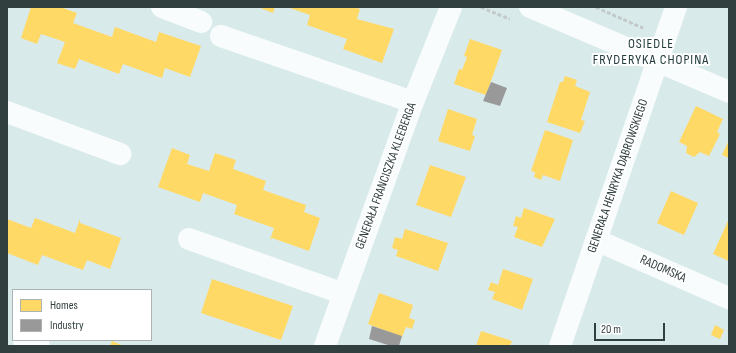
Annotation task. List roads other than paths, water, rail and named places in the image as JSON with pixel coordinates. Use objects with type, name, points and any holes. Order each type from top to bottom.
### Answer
[{"type":"street","points":[[162,7],[201,22]]},
{"type":"street","name":"GENERAŁA FRANCISZKA KLEEBERGA","points":[[325,346],[413,102],[451,7]]},
{"type":"street","points":[[530,7],[729,92]]},
{"type":"street","name":"GENERAŁA HENRYKA DĄBROWSKIEGO","points":[[560,346],[676,7]]},
{"type":"street","points":[[221,36],[413,102]]},
{"type":"street","points":[[7,112],[120,154]]},
{"type":"street","points":[[189,239],[344,294]]},
{"type":"street","name":"RADOMSKA","points":[[596,240],[729,298]]},
{"type":"street","points":[[26,341],[39,346]]},
{"type":"district","name":"OSIEDLE FRYDERYKA CHOPINA","points":[[651,52]]}]
